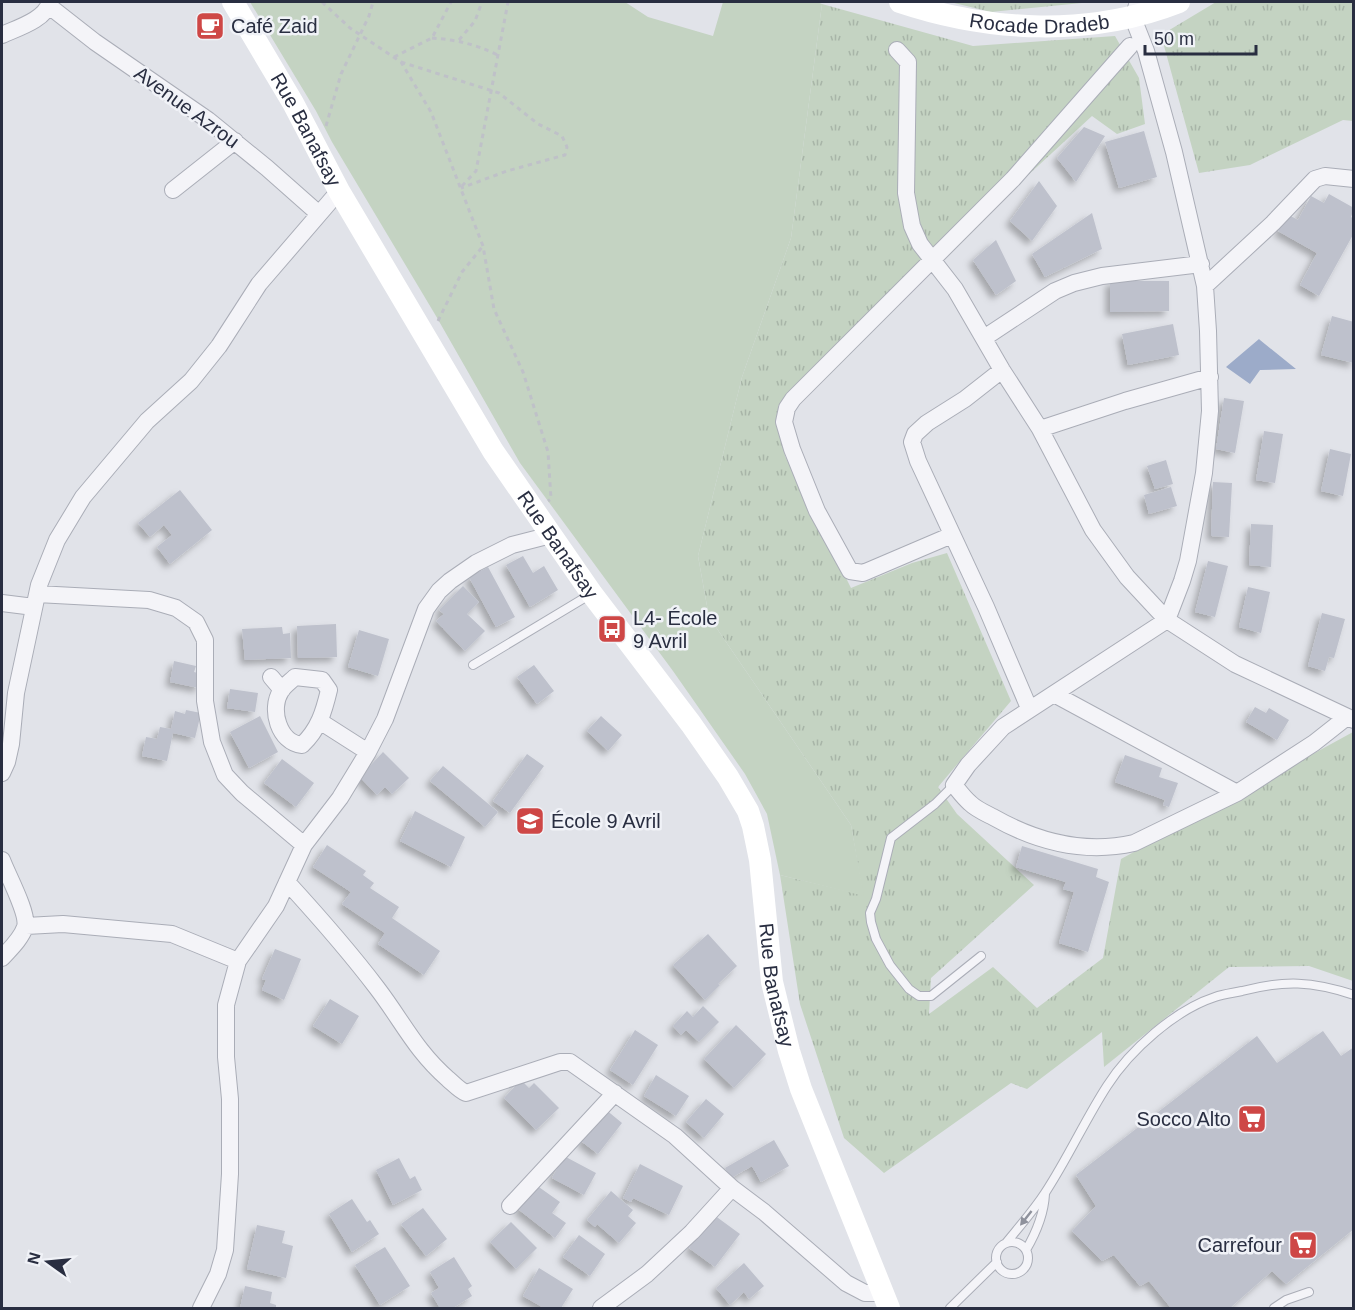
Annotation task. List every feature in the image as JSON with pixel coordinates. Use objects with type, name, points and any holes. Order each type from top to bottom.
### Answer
[{"type":"main road","name":"Rue Banafsay","points":[[233,2],[293,104],[339,191],[493,451],[592,594],[691,724],[728,777],[748,811],[760,860],[772,982],[789,1052],[801,1089],[886,1300]]},
{"type":"main road","name":"Rocade Dradeb","points":[[900,2],[980,23],[1038,26],[1080,25],[1135,10],[1179,2]]},
{"type":"street","points":[[2,35],[38,18],[50,4]]},
{"type":"street","name":"Avenue Azrou","points":[[50,4],[94,42],[235,141],[319,214]]},
{"type":"street","points":[[1135,10],[1174,152],[1205,286],[1210,377],[1209,438],[1198,510],[1182,581],[1167,620],[1029,708],[991,739],[954,785],[970,804],[1003,823],[1052,842],[1096,848],[1134,843],[1238,793],[1350,718]]},
{"type":"street","points":[[952,535],[863,573],[850,571],[817,511],[792,449],[784,422],[787,408],[793,399],[1013,179],[1130,46]]},
{"type":"street","points":[[897,50],[908,62],[906,192],[912,226],[920,244],[955,289],[1002,370],[1040,429],[1093,530],[1127,577],[1167,620],[1235,664],[1350,718]]},
{"type":"street","points":[[173,190],[235,141]]},
{"type":"street","points":[[1205,286],[1278,218],[1315,179],[1326,176],[1353,179]]},
{"type":"street","points":[[2,773],[11,744],[16,693],[35,600],[57,540],[83,497],[147,421],[191,381],[212,355],[259,284],[339,191]]},
{"type":"street","points":[[984,338],[1055,291],[1074,283],[1102,276],[1201,264]]},
{"type":"street","points":[[1002,370],[965,399],[927,423],[913,437],[912,442],[918,461],[986,607],[1029,708]]},
{"type":"street","points":[[1040,429],[1125,401],[1210,377]]},
{"type":"street","points":[[201,1308],[218,1274],[225,1250],[230,1174],[226,1005],[238,961],[276,906],[304,845],[340,798],[368,752],[385,719],[426,609],[439,591],[476,563],[512,544],[551,535]]},
{"type":"street","points":[[2,603],[35,600],[149,600],[176,608],[196,622],[205,640],[205,700],[212,742],[225,775],[242,793],[304,845]]},
{"type":"street","points":[[295,677],[322,680],[329,690],[321,722],[302,745],[289,741],[282,735],[277,714],[276,683],[295,677]]},
{"type":"street","points":[[1054,694],[1238,793]]},
{"type":"street","points":[[321,722],[368,752]]},
{"type":"street","points":[[2,860],[24,913],[26,926],[2,958]]},
{"type":"street","points":[[287,882],[342,943],[380,991],[403,1028],[429,1063],[463,1091],[466,1093],[567,1061],[577,1065],[675,1136],[732,1188],[764,1212],[846,1283],[865,1293],[877,1293],[886,1300]]},
{"type":"street","points":[[26,926],[63,924],[172,934],[238,961]]},
{"type":"street","points":[[510,1206],[615,1093]]},
{"type":"street","points":[[601,1308],[647,1274],[692,1232],[732,1188]]},
{"type":"lane","points":[[473,665],[592,594]]},
{"type":"lane","points":[[954,785],[935,804],[891,838],[876,899],[870,913],[871,922],[876,939],[890,964],[909,989],[919,996],[931,996],[981,956]]},
{"type":"lane","points":[[1045,1193],[1036,1229],[1026,1250],[1028,1260],[1026,1266],[1018,1273],[1007,1274],[997,1262],[998,1251],[1045,1193],[1108,1084],[1130,1056],[1157,1032],[1183,1012],[1214,998],[1262,985],[1316,984],[1353,996]]},
{"type":"lane","points":[[1006,1243],[1017,1243],[1026,1250]]},
{"type":"lane","points":[[950,1308],[997,1262]]},
{"type":"lane","points":[[1274,1308],[1286,1300],[1309,1292]]},
{"type":"path","points":[[324,2],[359,34],[401,62],[499,93],[538,124],[562,136],[567,147],[565,155],[507,171],[461,188]]},
{"type":"path","points":[[326,126],[340,74],[369,16],[373,2]]},
{"type":"path","points":[[432,38],[450,2]]},
{"type":"path","points":[[459,40],[475,21],[482,2]]},
{"type":"path","points":[[461,188],[476,171],[508,2]]},
{"type":"path","points":[[394,57],[432,38],[459,40],[498,55]]},
{"type":"path","points":[[401,62],[431,112],[483,246],[494,309],[523,372],[548,452],[551,499],[534,511]]},
{"type":"path","points":[[428,340],[462,272],[483,246]]},
{"type":"green space","points":[[250,2],[625,2],[648,17],[713,36],[723,2],[817,2],[822,4],[791,238],[742,377],[698,556],[709,617],[851,825],[864,896],[780,875],[767,814],[745,774],[673,671],[520,463],[316,111]]},
{"type":"green space","points":[[950,2],[1092,2],[991,12]]},
{"type":"green space","points":[[1216,2],[1353,2],[1353,121],[1343,120],[1250,165],[1199,173],[1161,35]]},
{"type":"green space","points":[[822,4],[973,46],[1115,36],[1139,78],[1145,124],[1117,134],[1092,116],[778,406],[785,456],[851,588],[912,563],[947,553],[1011,701],[938,787],[957,814],[1034,885],[931,978],[929,1014],[993,967],[1037,1008],[1103,958],[1121,859],[1353,732],[1353,981],[1309,966],[1229,967],[1104,1067],[1102,1032],[1027,1089],[1011,1083],[884,1173],[844,1138],[800,1004],[780,875],[863,895],[851,825],[709,617],[698,556],[742,377],[791,238]]},
{"type":"water","points":[[1259,339],[1296,369],[1260,370],[1250,384],[1226,367]]},
{"type":"building","points":[[1084,127],[1105,136],[1076,182],[1057,158]]},
{"type":"building","points":[[1144,131],[1157,177],[1119,188],[1105,142]]},
{"type":"building","points":[[1039,181],[1057,206],[1032,241],[1010,221]]},
{"type":"building","points":[[1329,194],[1354,208],[1351,217],[1354,219],[1354,233],[1319,296],[1300,285],[1317,253],[1278,231],[1287,214],[1298,220],[1311,196],[1324,203]]},
{"type":"building","points":[[1092,213],[1102,249],[1045,277],[1032,254]]},
{"type":"building","points":[[996,240],[1016,281],[996,295],[973,260]]},
{"type":"building","points":[[1110,281],[1169,281],[1169,311],[1110,312]]},
{"type":"building","points":[[1332,316],[1354,322],[1354,363],[1321,355]]},
{"type":"building","points":[[1173,324],[1179,355],[1128,365],[1122,334]]},
{"type":"building","points":[[1224,398],[1244,401],[1235,453],[1216,449]]},
{"type":"building","points":[[1264,431],[1283,434],[1275,483],[1256,480]]},
{"type":"building","points":[[1330,449],[1351,454],[1343,496],[1321,491]]},
{"type":"building","points":[[1166,460],[1173,484],[1155,489],[1147,466]]},
{"type":"building","points":[[1213,482],[1232,483],[1229,537],[1211,536]]},
{"type":"building","points":[[1171,487],[1177,506],[1149,514],[1144,495]]},
{"type":"building","points":[[180,490],[212,530],[170,564],[157,547],[172,535],[164,525],[150,537],[138,523]]},
{"type":"building","points":[[1251,524],[1273,525],[1271,567],[1249,565]]},
{"type":"building","points":[[523,556],[533,573],[544,566],[558,590],[530,607],[506,565]]},
{"type":"building","points":[[1208,561],[1228,566],[1215,617],[1195,612]]},
{"type":"building","points":[[488,567],[515,617],[496,627],[469,577]]},
{"type":"building","points":[[463,586],[479,602],[467,614],[485,631],[465,651],[436,621],[444,614],[439,610]]},
{"type":"building","points":[[1248,587],[1270,592],[1261,633],[1239,627]]},
{"type":"building","points":[[1322,613],[1345,619],[1334,658],[1329,657],[1325,671],[1308,666]]},
{"type":"building","points":[[336,624],[337,657],[298,658],[297,626]]},
{"type":"building","points":[[282,627],[283,634],[290,633],[291,658],[245,660],[242,629]]},
{"type":"building","points":[[359,630],[389,639],[378,676],[348,667]]},
{"type":"building","points":[[174,661],[196,666],[194,672],[202,674],[199,688],[170,682]]},
{"type":"building","points":[[534,665],[554,691],[537,704],[517,677]]},
{"type":"building","points":[[230,689],[258,693],[255,712],[227,708]]},
{"type":"building","points":[[1255,707],[1266,713],[1269,708],[1289,720],[1277,740],[1246,722]]},
{"type":"building","points":[[186,710],[201,713],[195,738],[173,733],[167,761],[142,756],[146,737],[157,739],[160,727],[171,729],[175,711],[185,714]]},
{"type":"building","points":[[260,716],[278,752],[249,768],[230,732]]},
{"type":"building","points":[[601,716],[622,735],[608,751],[587,731]]},
{"type":"building","points":[[383,752],[409,778],[392,794],[385,787],[377,795],[356,773],[366,763],[370,766]]},
{"type":"building","points":[[527,754],[544,766],[510,813],[493,801]]},
{"type":"building","points":[[1125,755],[1162,768],[1159,777],[1178,783],[1169,807],[1163,805],[1165,800],[1115,782]]},
{"type":"building","points":[[282,759],[314,783],[296,807],[264,783]]},
{"type":"building","points":[[443,766],[498,812],[485,827],[430,781]]},
{"type":"building","points":[[415,811],[465,837],[451,867],[400,841]]},
{"type":"building","points":[[327,845],[366,871],[363,875],[374,883],[370,888],[399,907],[392,918],[440,951],[424,975],[378,944],[385,933],[342,904],[351,892],[313,867]]},
{"type":"building","points":[[1022,846],[1098,869],[1096,877],[1109,882],[1088,952],[1059,943],[1074,892],[1063,889],[1066,882],[1016,867]]},
{"type":"building","points":[[708,934],[737,966],[705,1000],[673,965]]},
{"type":"building","points":[[275,949],[301,959],[284,1000],[262,990],[266,980],[262,979]]},
{"type":"building","points":[[330,999],[359,1016],[342,1044],[313,1026]]},
{"type":"building","points":[[703,1006],[719,1022],[699,1042],[686,1030],[681,1035],[673,1026],[687,1011],[693,1017]]},
{"type":"building","points":[[736,1025],[766,1054],[734,1088],[704,1059]]},
{"type":"building","points":[[635,1030],[658,1045],[633,1085],[610,1070]]},
{"type":"building","name":"Socco Alto","points":[[1323,1031],[1341,1056],[1354,1047],[1354,1229],[1286,1284],[1272,1271],[1230,1308],[1171,1308],[1149,1281],[1140,1286],[1114,1255],[1102,1261],[1072,1231],[1096,1206],[1076,1175],[1257,1036],[1277,1063]]},
{"type":"building","points":[[656,1075],[689,1096],[676,1116],[644,1096]]},
{"type":"building","points":[[521,1080],[529,1088],[534,1083],[559,1108],[536,1130],[504,1098]]},
{"type":"building","points":[[706,1099],[724,1114],[704,1138],[686,1122]]},
{"type":"building","points":[[605,1109],[622,1123],[598,1154],[581,1141]]},
{"type":"building","points":[[774,1140],[789,1166],[761,1182],[752,1166],[731,1178],[725,1168]]},
{"type":"building","points":[[564,1156],[596,1173],[584,1195],[552,1178]]},
{"type":"building","points":[[399,1158],[410,1179],[415,1176],[422,1190],[393,1205],[376,1170]]},
{"type":"building","points":[[640,1164],[683,1186],[669,1215],[633,1198],[631,1202],[623,1198]]},
{"type":"building","points":[[536,1185],[560,1202],[552,1213],[566,1223],[555,1238],[518,1209]]},
{"type":"building","points":[[611,1191],[633,1210],[628,1216],[636,1223],[619,1243],[597,1224],[595,1227],[587,1220]]},
{"type":"building","points":[[352,1199],[367,1222],[370,1220],[379,1234],[352,1252],[329,1214]]},
{"type":"building","points":[[423,1208],[447,1239],[426,1256],[401,1224]]},
{"type":"building","points":[[714,1215],[740,1234],[715,1267],[689,1248]]},
{"type":"building","points":[[511,1222],[537,1248],[516,1269],[490,1242]]},
{"type":"building","points":[[257,1225],[285,1231],[282,1243],[293,1246],[286,1278],[247,1269]]},
{"type":"building","points":[[579,1235],[605,1254],[590,1276],[563,1257]]},
{"type":"building","points":[[385,1247],[410,1286],[380,1305],[355,1265]]},
{"type":"building","points":[[454,1257],[472,1286],[468,1289],[472,1296],[453,1308],[440,1308],[431,1293],[439,1288],[430,1272]]},
{"type":"building","points":[[744,1263],[764,1286],[749,1299],[744,1292],[730,1305],[716,1288]]},
{"type":"building","points":[[539,1268],[573,1289],[561,1308],[544,1308],[523,1296]]},
{"type":"building","points":[[245,1286],[272,1292],[270,1303],[276,1305],[276,1308],[240,1308]]},
{"type":"place","name":"Café Zaid","points":[[210,26]]},
{"type":"place","name":"L4- École 9 Avril","points":[[612,629]]},
{"type":"place","name":"École 9 Avril","points":[[530,821]]},
{"type":"place","name":"Socco Alto","points":[[1252,1119]]},
{"type":"place","name":"Carrefour","points":[[1303,1245]]}]
